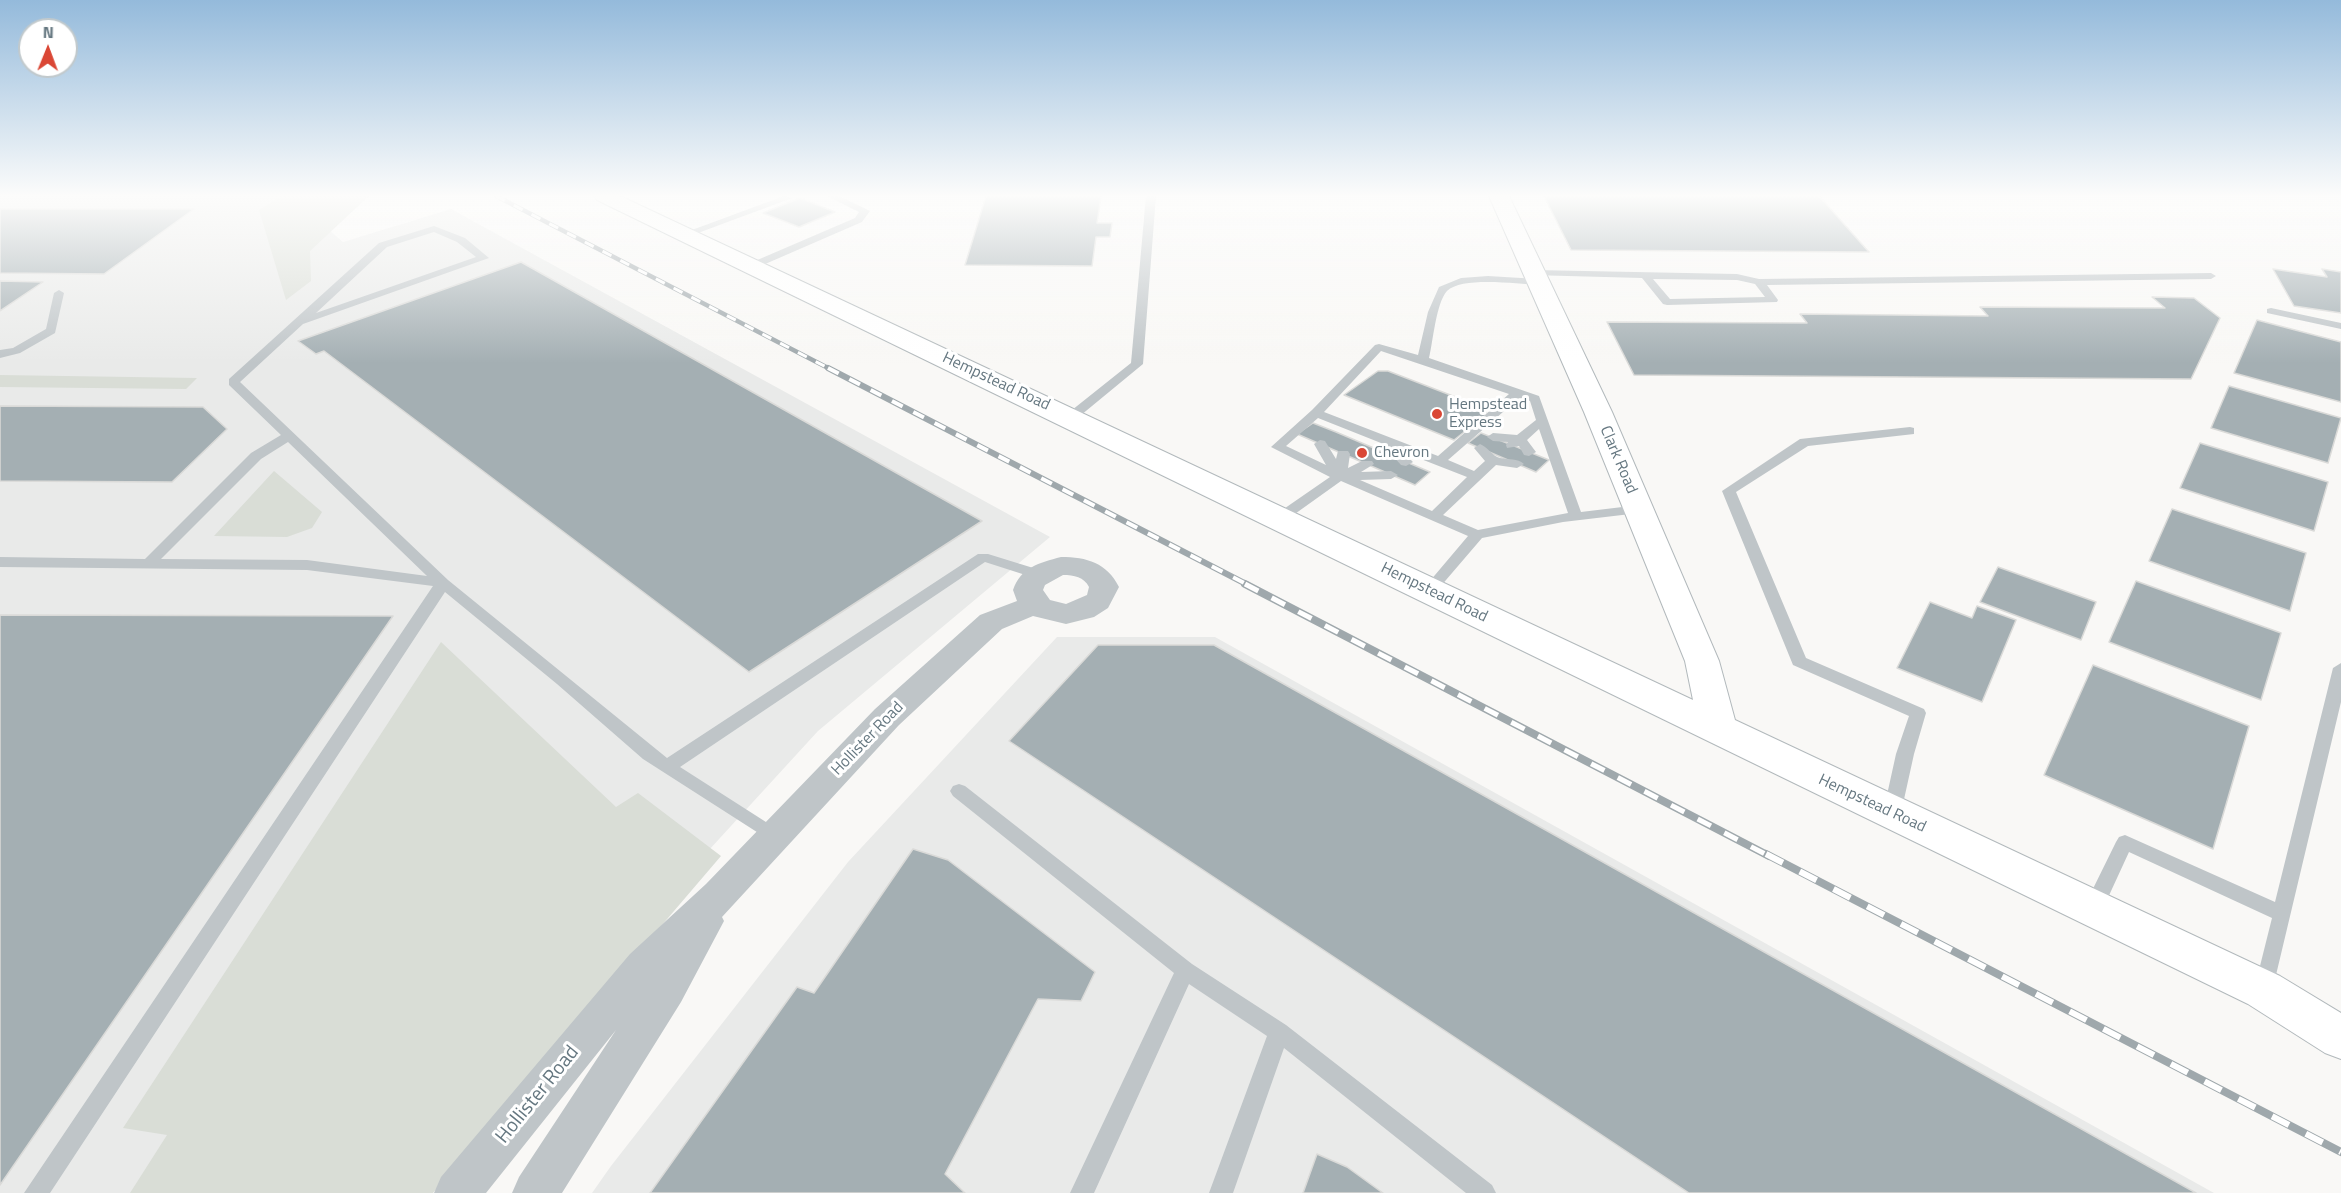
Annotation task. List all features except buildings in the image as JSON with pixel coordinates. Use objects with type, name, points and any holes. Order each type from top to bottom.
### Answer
[{"type":"main road","name":"Hempstead Road","points":[[722,252],[1071,417],[1719,731],[2264,990],[2341,1038]]},
{"type":"main road","name":"Clark Road","points":[[1524,252],[1639,509],[1702,661],[1719,731]]},
{"type":"main road","name":"Hempstead Road","points":[[2264,990],[2341,1010]]},
{"type":"street","name":"Hollister Road","points":[[457,1193],[645,966],[720,895],[888,717],[991,622],[1036,589]]},
{"type":"street","name":"Hollister Road","points":[[536,1193],[667,989],[720,895]]},
{"type":"lane","points":[[376,252],[233,382],[443,583],[563,680],[649,755],[774,837]]},
{"type":"lane","points":[[299,322],[484,258],[476,252]]},
{"type":"lane","points":[[752,266],[785,252]]},
{"type":"lane","points":[[1071,417],[1137,364],[1146,252]]},
{"type":"lane","points":[[1645,275],[1667,302],[1773,300],[1760,282]]},
{"type":"lane","points":[[1423,360],[1438,300],[1444,287],[1457,281],[1645,275],[1737,277],[1760,282],[2211,276]]},
{"type":"lane","points":[[0,354],[16,351],[51,331],[59,293]]},
{"type":"lane","points":[[2271,311],[2341,326]]},
{"type":"lane","points":[[1576,516],[1535,399],[1379,347],[1316,413],[1277,447],[1477,535],[1576,516],[1639,509]]},
{"type":"lane","points":[[1440,461],[1517,393]]},
{"type":"lane","points":[[1316,413],[1383,446],[1406,462]]},
{"type":"lane","points":[[1516,442],[1542,421]]},
{"type":"lane","points":[[1336,432],[1440,461],[1476,476]]},
{"type":"lane","points":[[1892,813],[1905,754],[1918,713],[1798,661],[1729,491],[1805,442],[1910,432]]},
{"type":"lane","points":[[149,563],[256,456],[288,436]]},
{"type":"lane","points":[[1493,437],[1516,442],[1529,452]]},
{"type":"lane","points":[[1359,442],[1383,446]]},
{"type":"lane","points":[[1320,444],[1340,476]]},
{"type":"lane","points":[[1480,448],[1496,459],[1517,464]]},
{"type":"lane","points":[[1340,476],[1343,454]]},
{"type":"lane","points":[[1434,517],[1496,459]]},
{"type":"lane","points":[[1280,518],[1340,476],[1367,464]]},
{"type":"lane","points":[[1340,476],[1391,475]]},
{"type":"lane","points":[[1430,591],[1477,535]]},
{"type":"lane","points":[[667,767],[983,557],[1036,589]]},
{"type":"lane","points":[[0,562],[307,565],[443,583]]},
{"type":"lane","points":[[36,1193],[443,583]]},
{"type":"lane","points":[[2264,990],[2341,668]]},
{"type":"lane","points":[[959,791],[1185,970],[1279,1032],[1484,1193]]},
{"type":"lane","points":[[2092,909],[2125,842],[2282,914]]},
{"type":"lane","points":[[1082,1193],[1185,970]]},
{"type":"lane","points":[[1221,1193],[1279,1032]]},
{"type":"shaded area","points":[[0,252],[529,252],[1050,537],[818,731],[469,1112],[403,1193],[0,1193]]},
{"type":"shaded area","points":[[272,252],[310,252],[311,281],[286,300]]},
{"type":"shaded area","points":[[0,375],[197,378],[186,389],[0,387]]},
{"type":"shaded area","points":[[274,471],[322,512],[312,528],[287,537],[214,536]]},
{"type":"shaded area","points":[[1057,637],[1215,637],[2214,1193],[592,1193],[848,862]]},
{"type":"shaded area","points":[[441,642],[616,807],[638,793],[721,856],[433,1193],[130,1193],[167,1135],[123,1128]]},
{"type":"railway","points":[[603,252],[830,369]]},
{"type":"railway","points":[[828,368],[1248,585]]},
{"type":"railway","points":[[1245,584],[1769,856]]},
{"type":"railway","points":[[1766,854],[2341,1152]]},
{"type":"place","name":"Hempstead Express","points":[[1437,414]]},
{"type":"place","name":"Chevron","points":[[1362,453]]}]
